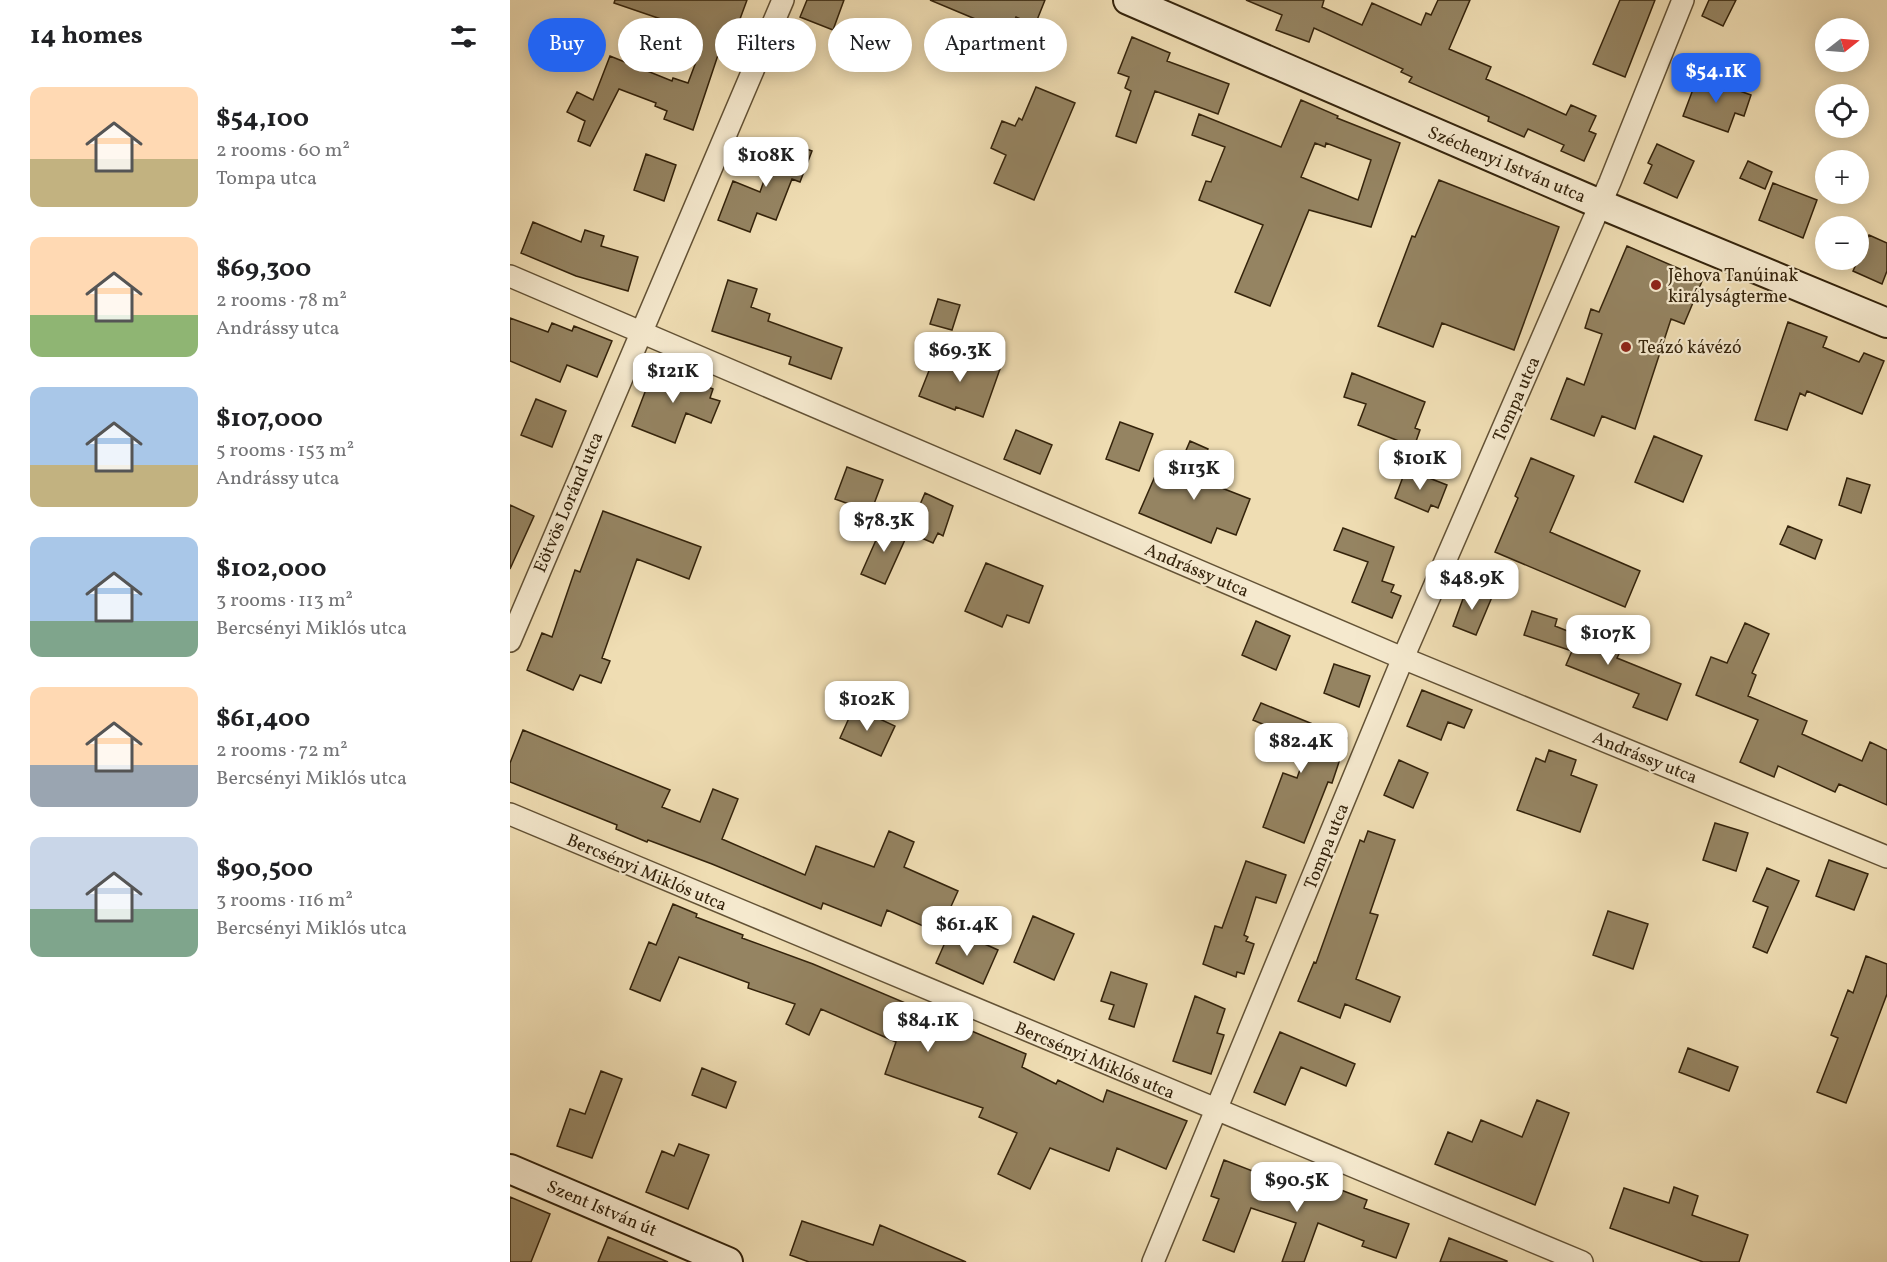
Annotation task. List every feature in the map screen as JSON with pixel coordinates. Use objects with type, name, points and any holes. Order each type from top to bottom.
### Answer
[{"type":"street","name":"Eötvös Loránd utca","points":[[510,641],[640,330],[783,0]]},
{"type":"street","name":"Széchenyi István utca","points":[[1128,0],[1600,204],[1887,323]]},
{"type":"street","name":"Tompa utca","points":[[1153,1262],[1403,658],[1600,204],[1683,0]]},
{"type":"street","name":"Andrássy utca","points":[[510,276],[1403,658],[1887,857]]},
{"type":"street","name":"Bercsényi Miklós utca","points":[[510,814],[1217,1112],[1582,1262]]},
{"type":"street","name":"Szent István út","points":[[510,1168],[728,1262]]},
{"type":"building","points":[[615,0],[747,0],[740,18],[715,18],[715,64],[693,130],[664,119],[667,111],[655,106],[656,103],[619,89],[590,146],[578,141],[585,121],[567,112],[577,92],[593,100],[604,72],[606,72],[610,56],[618,59],[618,72],[650,72],[672,81],[673,78],[688,83],[692,72],[703,72],[703,18],[658,18],[614,3]]},
{"type":"building","points":[[807,0],[844,0],[837,18],[828,18],[828,28],[816,23],[816,18],[800,17]]},
{"type":"building","points":[[930,0],[1045,0],[1038,18],[973,18]]},
{"type":"building","points":[[1246,0],[1324,0],[1322,7],[1362,25],[1372,3],[1421,25],[1426,13],[1431,15],[1438,0],[1470,0],[1449,49],[1491,67],[1486,79],[1566,115],[1571,105],[1596,116],[1589,131],[1596,134],[1584,161],[1561,151],[1564,145],[1528,129],[1524,137],[1488,121],[1489,117],[1409,82],[1412,77],[1401,72],[1403,69],[1314,28],[1309,42],[1276,30],[1282,15]]},
{"type":"building","points":[[1620,0],[1655,0],[1625,77],[1593,64]]},
{"type":"building","points":[[1709,0],[1736,0],[1723,26],[1702,16]]},
{"type":"building","points":[[1132,37],[1170,53],[1167,61],[1229,84],[1218,114],[1155,91],[1136,143],[1116,136],[1131,91],[1125,88],[1129,77],[1118,73]]},
{"type":"building","points":[[1698,76],[1751,95],[1744,116],[1735,113],[1728,132],[1683,116]]},
{"type":"building","points":[[1036,87],[1075,103],[1034,200],[994,183],[1006,155],[991,148],[1002,121],[1015,126],[1019,118],[1022,120]]},
{"type":"building","points":[[1301,100],[1338,116],[1337,118],[1400,143],[1371,227],[1309,210],[1270,306],[1235,292],[1263,225],[1199,200],[1206,181],[1211,182],[1225,147],[1192,135],[1199,114],[1281,147]],"holes":[[[1315,143],[1325,147],[1326,143],[1371,160],[1358,200],[1301,177]]]},
{"type":"building","points":[[779,139],[812,151],[800,182],[792,179],[776,220],[757,213],[750,232],[718,220],[733,181],[760,192]]},
{"type":"building","points":[[1657,144],[1694,161],[1677,198],[1644,183],[1652,165],[1648,163]]},
{"type":"building","points":[[646,154],[676,165],[664,201],[634,190]]},
{"type":"building","points":[[1748,161],[1772,172],[1765,189],[1740,178]]},
{"type":"building","points":[[1439,180],[1559,227],[1514,350],[1442,323],[1433,347],[1378,326],[1412,236],[1415,237]]},
{"type":"building","points":[[1773,183],[1815,199],[1816,204],[1803,238],[1759,220]]},
{"type":"building","points":[[533,222],[581,242],[585,230],[604,236],[601,246],[638,257],[628,291],[576,276],[521,253]]},
{"type":"building","points":[[1869,235],[1887,243],[1887,271],[1882,284],[1853,271],[1869,270]]},
{"type":"building","points":[[1627,246],[1703,279],[1684,324],[1671,319],[1635,429],[1602,416],[1594,436],[1551,419],[1567,378],[1584,385],[1602,334],[1585,328],[1591,309],[1599,312]]},
{"type":"building","points":[[728,280],[757,289],[751,307],[770,314],[768,321],[842,348],[831,379],[789,364],[791,357],[712,331]]},
{"type":"building","points":[[938,299],[960,305],[952,330],[930,324]]},
{"type":"building","points":[[510,318],[548,332],[552,323],[572,331],[574,326],[612,341],[597,377],[567,365],[560,382],[510,361]]},
{"type":"building","points":[[1788,322],[1827,337],[1823,347],[1859,362],[1864,353],[1884,361],[1862,414],[1807,391],[1805,396],[1800,393],[1787,430],[1755,420]]},
{"type":"building","points":[[938,348],[1000,369],[983,417],[956,407],[955,410],[919,396]]},
{"type":"building","points":[[655,366],[713,389],[710,398],[720,401],[711,423],[686,413],[675,443],[632,426]]},
{"type":"building","points":[[1352,373],[1425,402],[1415,428],[1420,430],[1414,447],[1358,425],[1366,404],[1344,397]]},
{"type":"building","points":[[536,399],[566,411],[552,447],[521,435]]},
{"type":"building","points":[[1120,422],[1153,434],[1139,471],[1106,459]]},
{"type":"building","points":[[1016,430],[1052,445],[1040,474],[1004,459]]},
{"type":"building","points":[[1654,436],[1702,456],[1683,502],[1635,482]]},
{"type":"building","points":[[1190,441],[1208,449],[1196,478],[1250,499],[1236,535],[1217,528],[1211,543],[1139,513],[1156,474],[1173,481]]},
{"type":"building","points":[[1531,458],[1574,476],[1550,532],[1640,571],[1625,607],[1495,552],[1518,498],[1515,496]]},
{"type":"building","points":[[847,467],[883,480],[871,512],[835,499]]},
{"type":"building","points":[[1406,469],[1447,485],[1438,508],[1431,505],[1428,512],[1395,498]]},
{"type":"building","points":[[1847,478],[1870,485],[1861,513],[1839,505]]},
{"type":"building","points":[[925,493],[953,506],[943,536],[938,533],[933,543],[908,532]]},
{"type":"building","points":[[510,505],[534,516],[510,569]]},
{"type":"building","points":[[603,511],[701,547],[689,579],[637,559],[602,658],[610,661],[601,683],[580,675],[573,690],[527,670],[542,633],[552,637],[575,570],[580,572]]},
{"type":"building","points":[[884,522],[908,533],[885,584],[861,574]]},
{"type":"building","points":[[1788,526],[1822,540],[1815,559],[1780,544]]},
{"type":"building","points":[[1343,528],[1394,547],[1382,581],[1394,585],[1391,592],[1401,596],[1392,618],[1352,602],[1368,562],[1334,550]]},
{"type":"building","points":[[986,563],[1043,586],[1029,623],[1007,615],[1002,627],[965,611]]},
{"type":"building","points":[[1467,588],[1492,597],[1476,635],[1453,626]]},
{"type":"building","points":[[1532,611],[1557,619],[1555,626],[1620,652],[1617,658],[1681,684],[1667,720],[1633,707],[1639,694],[1566,665],[1572,651],[1524,635]]},
{"type":"building","points":[[1256,621],[1290,636],[1276,670],[1242,655]]},
{"type":"building","points":[[1745,623],[1769,634],[1752,673],[1756,675],[1748,696],[1807,721],[1802,734],[1862,761],[1870,742],[1887,750],[1887,805],[1839,784],[1835,792],[1778,766],[1774,777],[1740,762],[1758,720],[1696,695],[1711,657],[1727,663]]},
{"type":"building","points":[[1334,664],[1370,676],[1359,707],[1324,693]]},
{"type":"building","points":[[1422,690],[1472,710],[1464,728],[1448,722],[1441,740],[1407,726]]},
{"type":"building","points":[[1261,703],[1347,738],[1332,783],[1328,782],[1304,843],[1263,827],[1283,773],[1297,778],[1309,744],[1253,720]]},
{"type":"building","points":[[854,707],[895,726],[881,756],[840,738]]},
{"type":"building","points":[[523,730],[670,790],[662,807],[700,822],[713,789],[738,799],[722,839],[805,875],[816,846],[874,867],[889,831],[914,842],[904,867],[958,891],[939,933],[887,910],[881,926],[823,903],[821,909],[712,864],[648,840],[647,842],[616,829],[617,825],[510,782],[510,763]]},
{"type":"building","points":[[1549,750],[1576,760],[1571,775],[1597,785],[1580,832],[1517,810],[1536,758],[1545,762]]},
{"type":"building","points":[[1399,760],[1428,773],[1413,808],[1384,795]]},
{"type":"building","points":[[1715,823],[1748,833],[1736,871],[1703,860]]},
{"type":"building","points":[[1368,831],[1395,840],[1370,913],[1378,915],[1356,979],[1400,997],[1390,1022],[1345,1004],[1340,1018],[1298,1001],[1314,962],[1316,963],[1360,840],[1364,842]]},
{"type":"building","points":[[1829,860],[1868,874],[1854,910],[1816,896]]},
{"type":"building","points":[[1246,861],[1286,875],[1276,903],[1256,897],[1244,935],[1248,937],[1246,941],[1254,944],[1244,974],[1237,972],[1236,977],[1203,964],[1215,926],[1222,928]]},
{"type":"building","points":[[1767,868],[1799,881],[1767,953],[1753,947],[1768,907],[1753,901]]},
{"type":"building","points":[[673,904],[697,914],[696,917],[743,935],[742,938],[813,964],[1026,1054],[1022,1067],[1056,1084],[1058,1080],[1103,1102],[1107,1090],[1187,1121],[1166,1169],[1117,1148],[1109,1171],[1050,1148],[1030,1189],[998,1174],[1017,1133],[979,1117],[983,1108],[885,1074],[896,1042],[821,1009],[809,1035],[786,1024],[795,1004],[748,988],[749,983],[679,957],[660,1001],[630,989],[649,942],[656,945]]},
{"type":"building","points":[[1608,911],[1648,924],[1633,969],[1593,955]]},
{"type":"building","points":[[1033,916],[1074,934],[1054,980],[1014,962]]},
{"type":"building","points":[[951,929],[998,950],[983,984],[936,963]]},
{"type":"building","points":[[1866,956],[1887,964],[1887,994],[1846,1103],[1817,1092],[1838,1038],[1831,1035],[1848,990],[1853,993]]},
{"type":"building","points":[[1111,972],[1147,984],[1134,1027],[1109,1019],[1114,1005],[1101,1001]]},
{"type":"building","points":[[1195,996],[1225,1009],[1217,1033],[1224,1035],[1211,1074],[1173,1061]]},
{"type":"building","points":[[1280,1032],[1355,1064],[1346,1086],[1301,1067],[1285,1105],[1254,1092]]},
{"type":"building","points":[[1688,1048],[1738,1067],[1729,1091],[1679,1072]]},
{"type":"building","points":[[702,1068],[736,1082],[726,1108],[692,1095]]},
{"type":"building","points":[[601,1071],[622,1079],[592,1158],[557,1146],[570,1109],[585,1114]]},
{"type":"building","points":[[1537,1100],[1569,1113],[1535,1205],[1435,1164],[1448,1132],[1472,1142],[1481,1120],[1522,1137]]},
{"type":"building","points":[[679,1144],[709,1155],[688,1209],[646,1192],[662,1151],[674,1156]]},
{"type":"building","points":[[1224,1160],[1281,1182],[1283,1175],[1326,1190],[1328,1185],[1367,1200],[1364,1208],[1409,1224],[1396,1258],[1362,1246],[1364,1241],[1318,1223],[1304,1262],[1282,1262],[1296,1223],[1251,1208],[1234,1252],[1203,1240],[1219,1199],[1211,1196]]},
{"type":"building","points":[[1674,1187],[1698,1196],[1692,1215],[1748,1235],[1739,1262],[1703,1262],[1610,1228],[1624,1188],[1669,1203]]},
{"type":"building","points":[[510,1197],[550,1214],[531,1262],[510,1262]]},
{"type":"building","points":[[802,1221],[873,1245],[880,1225],[966,1262],[809,1262],[790,1255]]},
{"type":"building","points":[[608,1237],[668,1262],[598,1262]]},
{"type":"building","points":[[1449,1238],[1507,1261],[1507,1262],[1440,1262]]},
{"type":"place","name":"Jehova Tanúinak királyságterme","points":[[1656,285]]},
{"type":"place","name":"Teázó kávézó","points":[[1626,347]]}]
